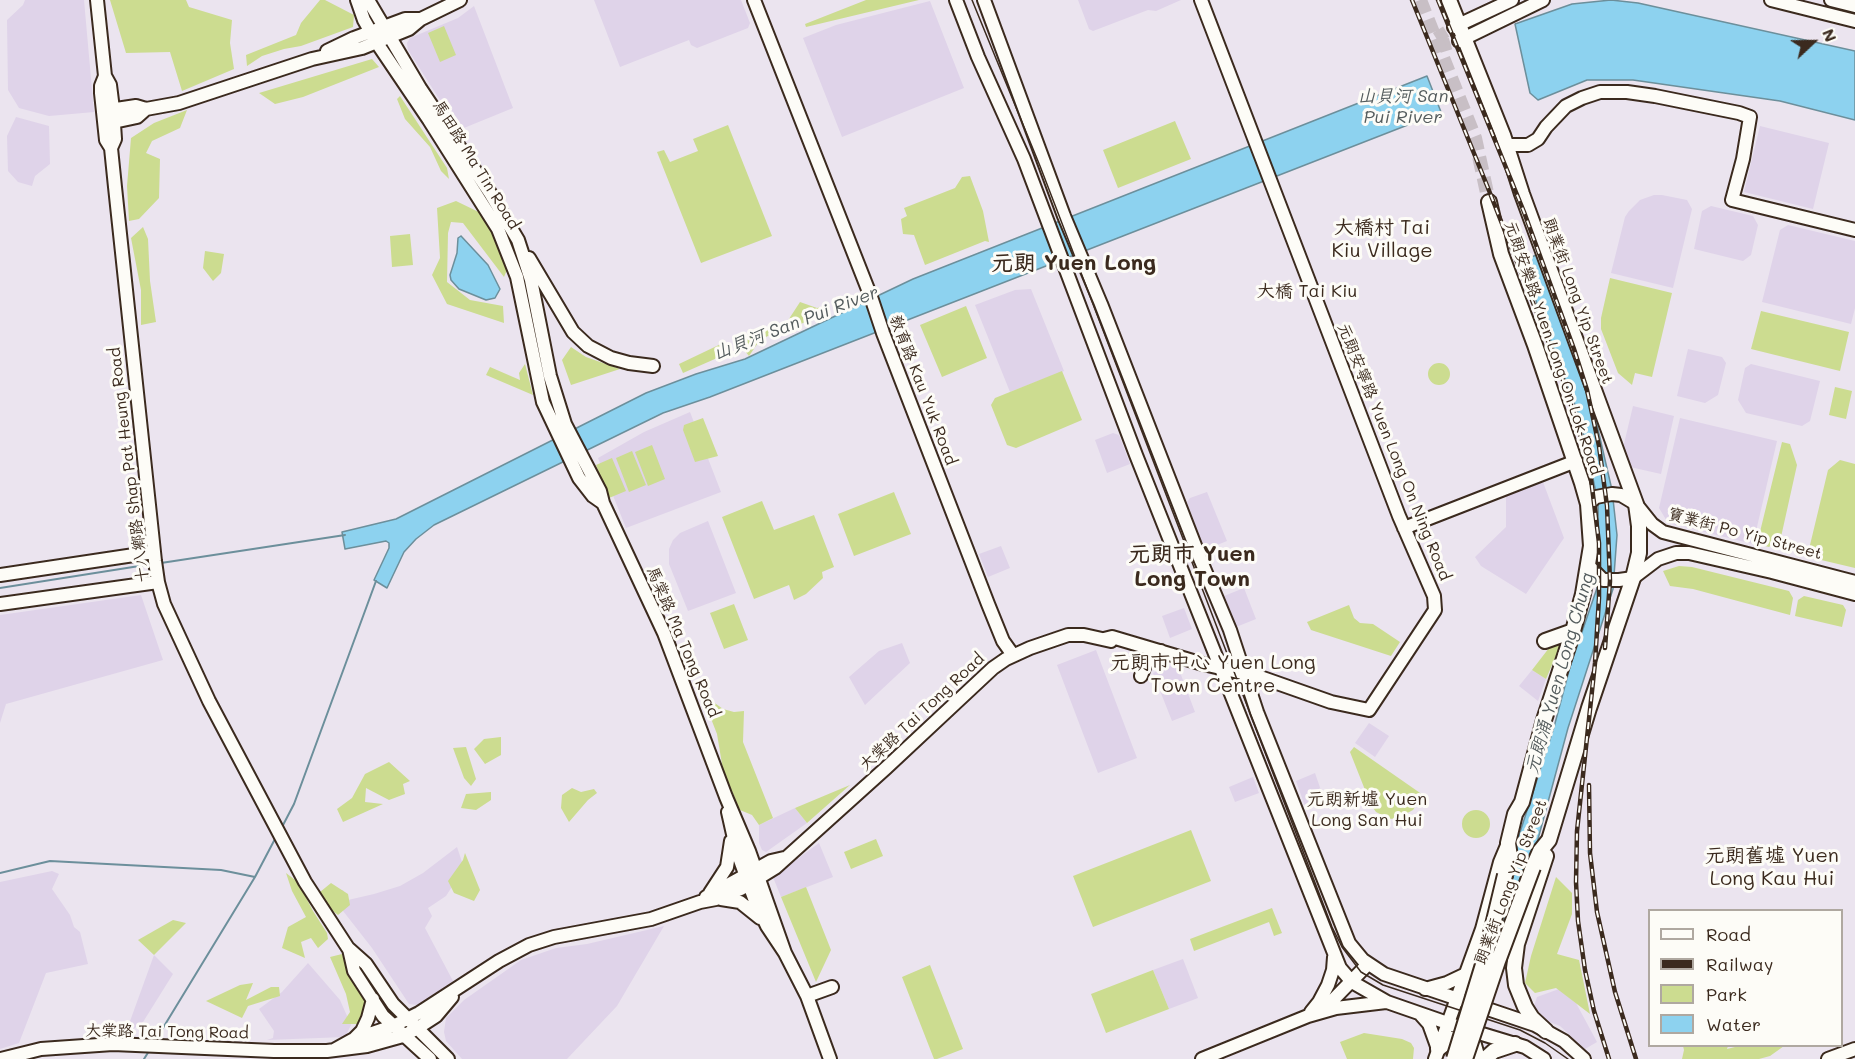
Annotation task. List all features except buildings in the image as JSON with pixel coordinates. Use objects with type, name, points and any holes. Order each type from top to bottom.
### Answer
[{"type":"main road","name":"朗業街 Long Yip Street","points":[[1449,0],[1456,26],[1507,145],[1526,205],[1636,504],[1639,546],[1633,578],[1589,708],[1549,840],[1540,851],[1533,867],[1467,1032]]},
{"type":"main road","name":"元朗安樂路 Yuen Long On Lok Road","points":[[1467,1032],[1509,858],[1508,843],[1515,814],[1522,802],[1544,720],[1593,571],[1592,500],[1501,254],[1489,202]]},
{"type":"main road","points":[[1545,641],[1573,631]]},
{"type":"main road","points":[[1546,1031],[1532,1018],[1525,1007],[1514,968],[1517,944],[1549,840]]},
{"type":"main road","points":[[1436,1054],[1467,1032]]},
{"type":"main road","points":[[1454,1059],[1467,1032]]},
{"type":"main road","points":[[1465,1059],[1467,1032]]},
{"type":"main road","points":[[1467,1032],[1478,1059]]},
{"type":"main road","points":[[1485,1059],[1494,1051],[1515,1044]]},
{"type":"street","name":"十八鄉路 Shap Pat Heung Road","points":[[97,0],[105,76],[110,85],[109,116],[115,139],[111,148],[157,580],[164,604],[209,701],[305,882],[348,948],[366,964],[393,1004],[444,1056]]},
{"type":"street","name":"馬田路 Ma Tin Road","points":[[357,0],[374,38],[477,194],[506,244],[521,295],[543,402],[561,430]]},
{"type":"street","name":"馬田路 Ma Tin Road","points":[[368,0],[420,88],[490,193],[518,240],[531,280],[561,430]]},
{"type":"street","points":[[109,116],[137,117],[146,110],[179,103],[312,59],[355,51],[387,32],[409,29],[421,19],[460,0]]},
{"type":"street","name":"教育路 Kau Yuk Road","points":[[754,0],[871,297],[1001,638],[1013,655]]},
{"type":"street","points":[[956,0],[978,57],[1024,159],[1110,387],[1340,968],[1352,982],[1387,1002],[1467,1032],[1515,1044],[1544,1059]]},
{"type":"street","points":[[984,0],[1065,219],[1230,630],[1254,703],[1345,937],[1352,949],[1368,964],[1384,974],[1526,1022],[1564,1041],[1584,1059]]},
{"type":"street","name":"元朗安寧路 Yuen Long On Ning Road","points":[[1201,0],[1404,528],[1434,596],[1436,605],[1434,615],[1369,710]]},
{"type":"street","points":[[1456,26],[1512,0]]},
{"type":"street","points":[[1462,40],[1543,0]]},
{"type":"street","points":[[1771,0],[1855,21]]},
{"type":"street","points":[[1830,0],[1855,6]]},
{"type":"street","points":[[1507,145],[1528,145],[1538,139],[1566,106],[1600,93],[1628,92],[1655,96],[1750,117],[1743,159],[1732,200],[1855,230]]},
{"type":"street","points":[[518,240],[573,332],[588,346],[611,358],[653,366]]},
{"type":"street","name":"馬棠路 Ma Tong Road","points":[[561,430],[575,457],[586,488],[603,503],[664,633],[726,797],[767,926],[785,954]]},
{"type":"street","points":[[1404,528],[1576,461]]},
{"type":"street","name":"元朗安樂路 Yuen Long On Lok Road","points":[[1592,500],[1612,494],[1621,495],[1636,504]]},
{"type":"street","name":"寶業街 Po Yip Street","points":[[1636,504],[1652,524],[1663,532],[1855,582]]},
{"type":"street","name":"寶業街 Po Yip Street","points":[[1633,578],[1658,559],[1676,553],[1689,553],[1855,594]]},
{"type":"street","points":[[1,575],[155,557]]},
{"type":"street","points":[[1593,571],[1603,580],[1633,578]]},
{"type":"street","points":[[0,604],[157,580]]},
{"type":"street","name":"大棠路 Tai Tong Road","points":[[334,1050],[352,1040],[407,1019],[528,945],[554,937],[651,919],[708,899],[775,868],[993,668],[1013,655],[1068,635],[1104,639],[1112,637],[1267,679],[1331,702],[1369,710]]},
{"type":"street","points":[[1141,676],[1152,656],[1161,651]]},
{"type":"street","points":[[1254,703],[1257,685],[1267,679]]},
{"type":"street","name":"馬棠路 Ma Tong Road","points":[[726,797],[731,830],[785,954],[807,996],[830,1059]]},
{"type":"street","points":[[731,830],[727,867],[708,899],[740,902],[753,911],[767,926]]},
{"type":"street","name":"元朗安樂路 Yuen Long On Lok Road","points":[[1467,1032],[1462,1001],[1466,974],[1482,929],[1500,862],[1508,843]]},
{"type":"street","name":"十八鄉路 Shap Pat Heung Road","points":[[348,948],[354,971],[373,999],[393,1026],[430,1059]]},
{"type":"street","points":[[1308,1016],[1328,985],[1333,970],[1334,956]]},
{"type":"street","points":[[1308,1016],[1330,1003],[1368,964]]},
{"type":"street","points":[[1425,989],[1448,983],[1466,974]]},
{"type":"street","points":[[807,996],[832,987]]},
{"type":"street","name":"大棠路 Tai Tong Road","points":[[1,1059],[41,1049],[140,1044],[274,1051],[334,1050],[367,1046],[403,1036],[416,1029],[436,1016],[447,1005],[456,990]]},
{"type":"street","points":[[352,1040],[362,1031],[371,1011],[373,999]]},
{"type":"street","points":[[1202,1059],[1308,1016],[1336,1008],[1387,1002]]},
{"type":"street","points":[[1420,1014],[1429,1024],[1436,1054]]},
{"type":"street","points":[[436,1016],[432,1030],[444,1056]]},
{"type":"street","points":[[1828,1059],[1855,1048]]},
{"type":"shaded area","points":[[25,0],[84,0],[94,112],[49,116],[19,108],[8,90],[7,20],[23,5]]},
{"type":"shaded area","points":[[594,0],[741,0],[750,23],[748,28],[697,48],[691,45],[689,40],[620,67]]},
{"type":"shaded area","points":[[1078,0],[1181,0],[1156,11],[1148,10],[1093,31],[1089,29]]},
{"type":"shaded area","points":[[930,1],[964,88],[842,137],[803,38],[836,25]]},
{"type":"shaded area","points":[[474,6],[513,108],[459,130],[408,50],[407,43],[410,38],[458,18]]},
{"type":"shaded area","points":[[16,117],[49,126],[50,164],[35,176],[32,186],[18,182],[8,171],[7,136]]},
{"type":"shaded area","points":[[1760,126],[1829,143],[1813,209],[1744,192]]},
{"type":"shaded area","points":[[1654,195],[1687,200],[1692,209],[1673,288],[1611,273],[1625,217],[1640,200]]},
{"type":"shaded area","points":[[1711,206],[1753,216],[1758,225],[1751,255],[1743,261],[1694,249],[1702,211]]},
{"type":"shaded area","points":[[1788,225],[1855,241],[1855,308],[1851,324],[1762,302],[1780,230]]},
{"type":"shaded area","points":[[1031,289],[1064,371],[1010,392],[975,305],[1015,290]]},
{"type":"shaded area","points":[[1688,349],[1722,357],[1726,363],[1718,395],[1705,403],[1677,396]]},
{"type":"shaded area","points":[[1751,364],[1820,381],[1810,421],[1802,426],[1746,413],[1738,400],[1745,368]]},
{"type":"shaded area","points":[[1633,406],[1674,416],[1661,474],[1630,467],[1623,448]]},
{"type":"shaded area","points":[[690,412],[721,492],[626,528],[598,458],[644,432]]},
{"type":"shaded area","points":[[1680,418],[1777,441],[1753,544],[1668,523],[1659,508]]},
{"type":"shaded area","points":[[1113,433],[1119,435],[1130,464],[1107,473],[1095,440]]},
{"type":"shaded area","points":[[1543,482],[1564,538],[1526,594],[1481,566],[1475,557],[1506,527],[1506,496]]},
{"type":"shaded area","points":[[1207,492],[1227,541],[1202,551],[1199,542],[1201,541],[1187,502],[1190,498]]},
{"type":"shaded area","points":[[708,521],[736,593],[688,611],[669,564],[669,549],[673,540],[680,533]]},
{"type":"shaded area","points":[[1001,546],[1010,568],[988,577],[979,554]]},
{"type":"shaded area","points":[[1244,588],[1256,619],[1236,627],[1224,596]]},
{"type":"shaded area","points":[[141,595],[163,660],[6,704],[0,723],[0,615]]},
{"type":"shaded area","points":[[1184,608],[1192,629],[1170,638],[1162,616]]},
{"type":"shaded area","points":[[902,643],[910,663],[865,705],[849,677],[879,651]]},
{"type":"shaded area","points":[[1096,650],[1137,758],[1098,773],[1057,665]]},
{"type":"shaded area","points":[[1173,665],[1178,667],[1195,712],[1172,721],[1153,673]]},
{"type":"shaded area","points":[[1532,670],[1546,679],[1538,701],[1519,686]]},
{"type":"shaded area","points":[[1369,723],[1389,736],[1375,757],[1355,743]]},
{"type":"shaded area","points":[[1315,773],[1325,802],[1306,809],[1296,781]]},
{"type":"shaded area","points":[[1253,777],[1259,793],[1235,802],[1229,787]]},
{"type":"shaded area","points":[[795,808],[807,823],[766,852],[762,850],[759,843],[759,825]]},
{"type":"shaded area","points":[[819,843],[833,877],[781,897],[773,877]]},
{"type":"shaded area","points":[[457,847],[464,868],[446,896],[428,908],[432,916],[425,928],[453,981],[417,1005],[409,1004],[372,948],[329,893],[343,890],[348,900],[400,886],[423,873]]},
{"type":"shaded area","points":[[52,871],[59,874],[52,889],[70,915],[74,927],[80,932],[88,964],[46,973],[19,1043],[0,1049],[0,882]]},
{"type":"shaded area","points":[[664,926],[617,1006],[567,1059],[462,1059],[446,1041],[444,1032],[446,1018],[464,1000],[521,960],[556,948],[587,944]]},
{"type":"shaded area","points":[[154,955],[173,974],[143,1022],[125,1035]]},
{"type":"shaded area","points":[[1183,959],[1198,998],[1169,1009],[1153,970]]},
{"type":"shaded area","points":[[308,963],[340,1000],[351,1025],[345,1037],[267,1040],[273,1038],[274,1031],[259,1009],[282,992]]},
{"type":"shaded area","points":[[1559,989],[1576,1003],[1597,1042],[1585,1049],[1560,1026],[1547,1021],[1534,1006],[1537,997]]},
{"type":"green space","points":[[110,0],[186,0],[189,7],[232,20],[230,43],[234,69],[182,91],[170,52],[126,53]]},
{"type":"green space","points":[[320,0],[325,0],[354,15],[353,27],[301,46],[262,56],[247,66],[246,55],[296,35],[301,23]]},
{"type":"green space","points":[[866,0],[919,0],[806,27],[805,24]]},
{"type":"green space","points":[[444,26],[456,55],[440,62],[428,33]]},
{"type":"green space","points":[[372,59],[379,67],[303,97],[275,104],[259,93]]},
{"type":"green space","points":[[400,96],[447,168],[449,179],[441,171],[430,147],[405,119],[397,99]]},
{"type":"green space","points":[[187,110],[180,128],[152,141],[146,153],[160,159],[159,198],[139,219],[129,221],[127,186],[131,138],[154,123]]},
{"type":"green space","points":[[1175,121],[1191,159],[1118,188],[1103,150]]},
{"type":"green space","points":[[728,125],[772,236],[701,263],[657,152],[664,150],[670,162],[698,151],[693,139]]},
{"type":"green space","points":[[970,176],[983,211],[989,242],[985,241],[925,265],[914,235],[903,234],[901,219],[907,216],[904,208],[955,188],[962,177]]},
{"type":"green space","points":[[456,201],[489,217],[509,265],[504,277],[463,223],[451,222],[448,233],[447,282],[470,300],[503,306],[504,323],[447,304],[432,275],[440,258],[437,208]]},
{"type":"green space","points":[[143,227],[148,239],[150,281],[156,322],[141,325],[141,290],[131,238]]},
{"type":"green space","points":[[410,234],[413,265],[392,267],[390,236]]},
{"type":"green space","points":[[205,251],[224,254],[221,273],[213,281],[203,268]]},
{"type":"green space","points":[[1610,278],[1672,293],[1652,377],[1635,373],[1632,385],[1618,373],[1601,329],[1601,318]]},
{"type":"green space","points":[[800,302],[817,308],[829,305],[825,312],[797,326],[785,325]]},
{"type":"green space","points":[[966,306],[987,358],[942,377],[920,325]]},
{"type":"green space","points":[[1761,311],[1849,332],[1840,371],[1751,349]]},
{"type":"green space","points":[[774,329],[774,333],[760,340],[749,356],[740,345],[749,333]]},
{"type":"green space","points":[[723,343],[724,355],[683,373],[679,364]]},
{"type":"green space","points":[[571,347],[586,357],[620,369],[571,385],[562,360]]},
{"type":"green space","points":[[1439,363],[1447,366],[1450,374],[1447,382],[1439,385],[1431,382],[1428,374],[1431,366]]},
{"type":"green space","points":[[525,364],[533,395],[486,375],[490,367],[520,380],[519,373]]},
{"type":"green space","points":[[1062,371],[1082,420],[1016,448],[1007,445],[991,405],[995,398]]},
{"type":"green space","points":[[1835,387],[1852,391],[1846,419],[1829,415]]},
{"type":"green space","points":[[703,418],[718,456],[695,462],[683,430],[684,425]]},
{"type":"green space","points":[[1782,442],[1790,444],[1797,465],[1781,537],[1769,547],[1757,544]]},
{"type":"green space","points":[[652,445],[665,479],[648,486],[635,452]]},
{"type":"green space","points":[[632,451],[646,485],[629,492],[616,458]]},
{"type":"green space","points":[[612,458],[626,491],[609,498],[596,465]]},
{"type":"green space","points":[[1840,460],[1855,464],[1855,568],[1817,559],[1810,545],[1828,470]]},
{"type":"green space","points":[[894,492],[911,534],[854,556],[838,514]]},
{"type":"green space","points":[[762,501],[774,530],[814,515],[834,567],[822,572],[823,578],[806,594],[794,600],[789,585],[754,599],[722,517]]},
{"type":"green space","points":[[1679,566],[1692,567],[1789,591],[1793,598],[1790,615],[1693,589],[1670,586],[1663,571]]},
{"type":"green space","points":[[1804,596],[1843,605],[1846,610],[1842,627],[1795,616],[1798,600]]},
{"type":"green space","points":[[734,604],[748,640],[724,649],[710,613]]},
{"type":"green space","points":[[1349,605],[1354,618],[1360,623],[1373,624],[1400,642],[1391,656],[1311,630],[1307,622]]},
{"type":"green space","points":[[1561,644],[1546,679],[1532,670],[1549,648]]},
{"type":"green space","points":[[701,693],[723,709],[734,712],[744,711],[743,742],[773,818],[759,825],[752,815],[740,810],[723,770],[717,734]]},
{"type":"green space","points":[[501,737],[501,755],[485,764],[474,749],[484,739]]},
{"type":"green space","points":[[466,747],[476,779],[471,786],[464,778],[453,748]]},
{"type":"green space","points":[[1354,747],[1423,795],[1413,810],[1398,818],[1390,819],[1376,812],[1371,805],[1350,752]]},
{"type":"green space","points":[[389,762],[410,781],[403,784],[405,794],[389,800],[366,788],[365,802],[383,804],[343,822],[337,809],[352,798],[365,774]]},
{"type":"green space","points":[[850,785],[807,823],[795,808]]},
{"type":"green space","points":[[572,788],[581,792],[594,789],[597,793],[569,822],[561,808],[562,795]]},
{"type":"green space","points":[[491,792],[491,800],[476,810],[461,808],[466,794]]},
{"type":"green space","points":[[1476,810],[1486,814],[1490,824],[1486,834],[1476,838],[1466,834],[1462,824],[1466,814]]},
{"type":"green space","points":[[1191,830],[1211,881],[1093,927],[1073,876]]},
{"type":"green space","points":[[876,839],[883,856],[851,869],[844,852]]},
{"type":"green space","points":[[465,853],[480,890],[474,901],[454,893],[448,881],[463,860]]},
{"type":"green space","points":[[286,873],[298,882],[327,933],[328,939],[318,948],[311,938],[301,942],[305,958],[282,948],[288,927],[306,917],[292,891]]},
{"type":"green space","points":[[1556,877],[1572,893],[1572,914],[1557,954],[1579,960],[1590,1014],[1556,988],[1535,993],[1525,983],[1531,956]]},
{"type":"green space","points":[[331,883],[348,894],[350,905],[338,915],[329,908],[320,892]]},
{"type":"green space","points":[[806,887],[831,950],[816,982],[781,897]]},
{"type":"green space","points":[[1272,908],[1282,933],[1274,936],[1269,922],[1194,951],[1190,939]]},
{"type":"green space","points":[[173,920],[186,923],[154,955],[138,940]]},
{"type":"green space","points":[[342,954],[367,999],[361,1024],[342,1024],[350,1012],[346,994],[330,957]]},
{"type":"green space","points":[[930,965],[963,1049],[937,1059],[934,1059],[902,977]]},
{"type":"green space","points":[[1153,970],[1169,1009],[1106,1033],[1091,994]]},
{"type":"green space","points":[[253,983],[246,1000],[271,987],[279,987],[280,996],[248,1006],[242,1018],[206,1001],[240,985]]},
{"type":"green space","points":[[1364,1033],[1402,1039],[1411,1043],[1414,1048],[1413,1059],[1347,1059],[1340,1042]]},
{"type":"green space","points":[[1683,1047],[1728,1047],[1727,1049],[1783,1047],[1770,1056],[1759,1059],[1682,1059]]},
{"type":"water","points":[[1611,0],[1638,3],[1855,51],[1855,120],[1780,101],[1633,80],[1587,80],[1538,100],[1530,93],[1515,24],[1572,4]]},
{"type":"water","name":"山貝河 San Pui River","points":[[1427,76],[1441,112],[710,397],[663,413],[434,525],[404,552],[387,588],[374,580],[389,548],[389,543],[386,541],[345,549],[342,532],[396,519],[646,393],[745,359],[913,279]]},
{"type":"water","points":[[461,236],[488,265],[500,289],[495,298],[486,300],[459,289],[451,280],[450,275],[457,253],[458,238]]},
{"type":"water","name":"元朗涌 Yuen Long Chung","points":[[1539,254],[1554,291],[1594,412],[1612,490],[1617,535],[1613,589],[1568,728],[1531,865],[1487,994],[1470,987],[1597,588],[1598,502],[1580,418],[1521,261]]},
{"type":"waterway","points":[[161,563],[345,535]]},
{"type":"waterway","points":[[0,588],[152,564]]},
{"type":"waterway","points":[[282,827],[294,804],[376,581]]},
{"type":"waterway","points":[[155,1041],[255,877],[276,837]]},
{"type":"waterway","points":[[0,873],[50,861],[221,870],[255,877]]},
{"type":"waterway","points":[[144,1059],[149,1051]]},
{"type":"tunnel","points":[[1420,0],[1475,138],[1489,202]]},
{"type":"tunnel","points":[[1436,38],[1454,27]]},
{"type":"tunnel","points":[[1439,47],[1459,41]]},
{"type":"tram line","points":[[972,0],[1040,166],[1332,927],[1342,947],[1361,972],[1383,985],[1520,1030],[1545,1043],[1568,1059]]},
{"type":"railway","points":[[1412,0],[1561,374],[1579,430],[1591,479],[1599,543],[1599,598],[1595,663],[1577,831],[1576,882],[1578,921],[1585,970],[1594,1011],[1609,1059]]},
{"type":"railway","points":[[1438,0],[1524,212],[1587,390],[1599,446],[1607,506],[1610,581],[1605,648]]},
{"type":"railway","points":[[1589,785],[1590,853],[1597,912],[1615,992],[1636,1059]]},
{"type":"district","name":"大橋村 Tai Kiu Village","points":[[1382,240]]},
{"type":"district","name":"元朗 Yuen Long","points":[[1074,263]]},
{"type":"district","name":"大橋 Tai Kiu","points":[[1307,291]]},
{"type":"district","name":"元朗市 Yuen Long Town","points":[[1192,566]]},
{"type":"district","name":"元朗市中心 Yuen Long Town Centre","points":[[1213,674]]},
{"type":"district","name":"元朗新墟 Yuen Long San Hui","points":[[1367,809]]},
{"type":"district","name":"元朗舊墟 Yuen Long Kau Hui","points":[[1772,868]]}]
